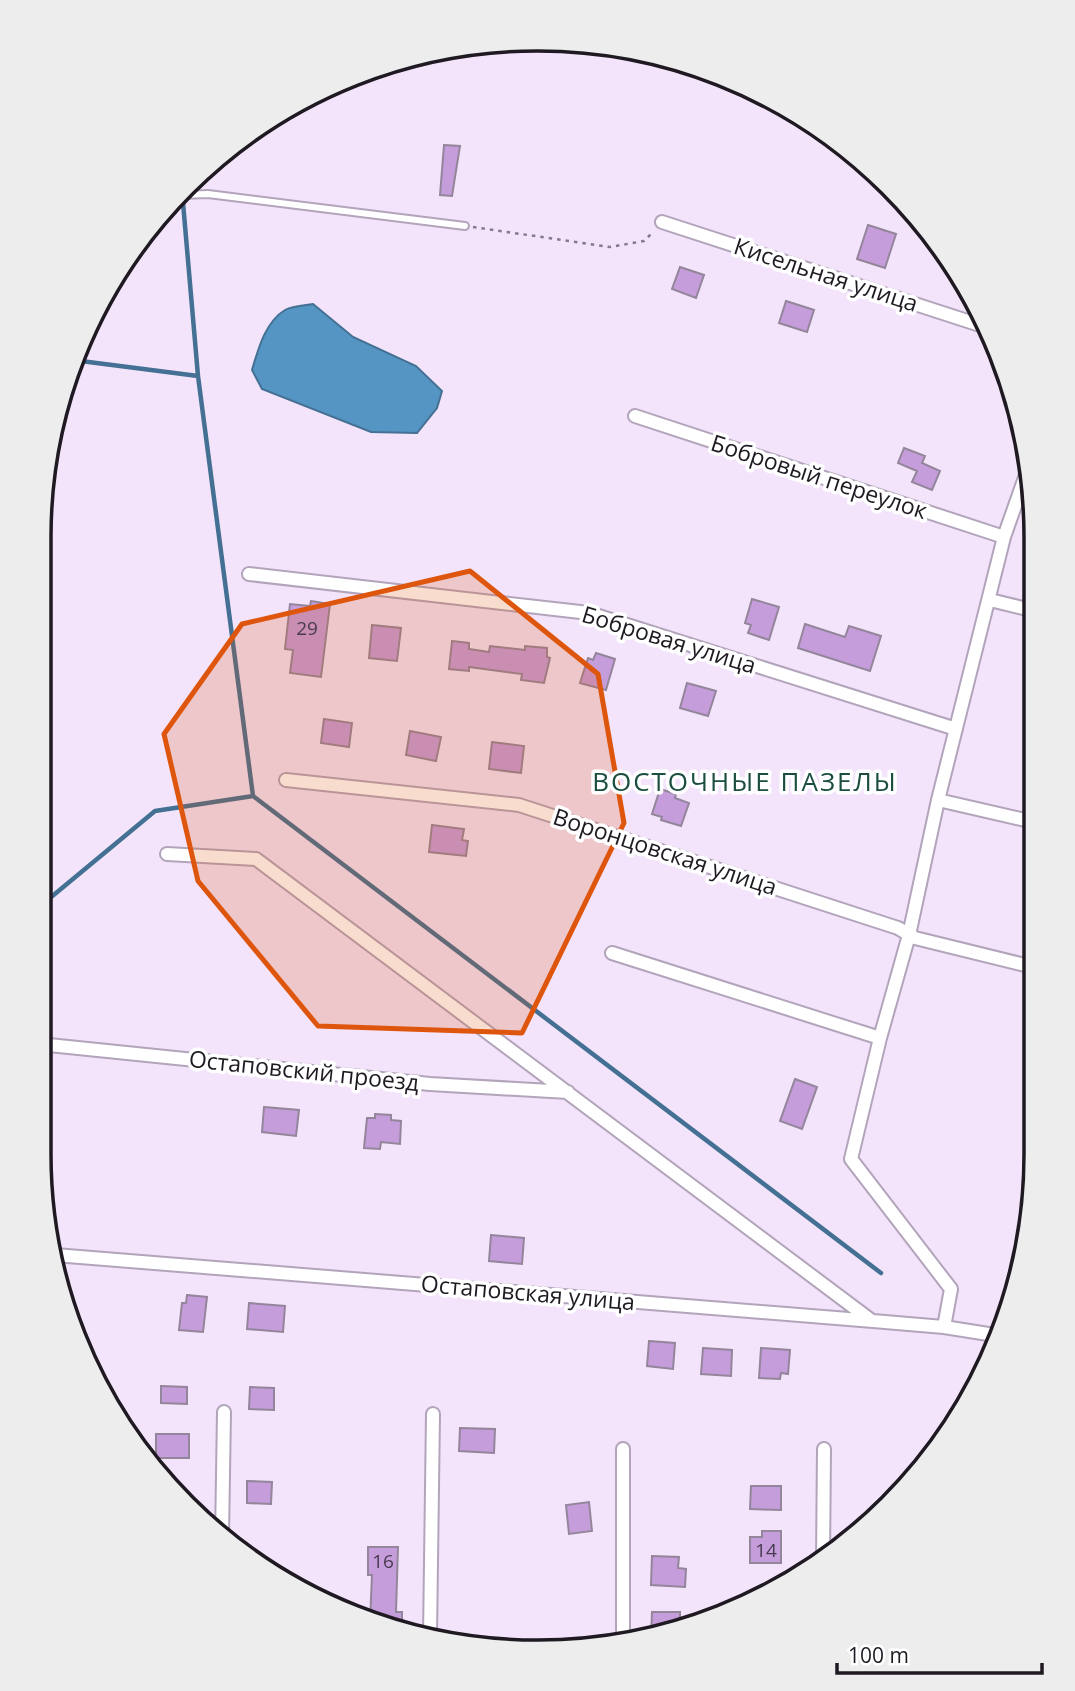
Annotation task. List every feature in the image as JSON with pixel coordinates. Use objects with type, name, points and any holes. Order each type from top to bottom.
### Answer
[{"type":"street","name":"Кисельная улица","points":[[662,222],[975,323]]},
{"type":"street","name":"Бобровый переулок","points":[[635,416],[1004,537]]},
{"type":"street","points":[[944,1327],[951,1289],[851,1159],[880,1038],[909,935],[938,800],[1004,537],[1021,488]]},
{"type":"street","name":"Бобровая улица","points":[[249,574],[589,613],[956,729]]},
{"type":"street","points":[[990,600],[1024,608]]},
{"type":"street","name":"Воронцовская улица","points":[[286,780],[519,805],[898,928],[909,935],[1024,965]]},
{"type":"street","points":[[938,800],[1024,820]]},
{"type":"street","points":[[167,854],[256,859],[873,1321]]},
{"type":"street","points":[[612,953],[880,1038]]},
{"type":"street","name":"Остаповский проезд","points":[[51,1045],[430,1084],[569,1092]]},
{"type":"street","name":"Остаповская улица","points":[[62,1256],[944,1327],[989,1334]]},
{"type":"street","points":[[222,1524],[224,1412]]},
{"type":"street","points":[[430,1628],[433,1413]]},
{"type":"street","points":[[823,1548],[824,1448]]},
{"type":"street","points":[[622,1633],[623,1449]]},
{"type":"lane","points":[[192,195],[208,194],[465,226]]},
{"type":"path","points":[[465,226],[610,247],[644,241],[662,222]]},
{"type":"highlighted area","points":[[470,571],[598,674],[624,823],[522,1033],[318,1026],[198,881],[164,734],[242,624]]},
{"type":"water","points":[[313,304],[353,337],[416,366],[442,391],[437,408],[417,433],[371,432],[262,389],[252,370],[267,329],[285,310]]},
{"type":"building","points":[[444,145],[460,146],[452,196],[440,195]]},
{"type":"building","points":[[868,225],[896,234],[885,268],[857,259]]},
{"type":"building","points":[[680,267],[704,275],[696,298],[672,289]]},
{"type":"building","points":[[786,301],[814,310],[807,332],[779,323]]},
{"type":"building","points":[[904,448],[925,456],[922,463],[940,471],[932,490],[912,482],[917,471],[898,463]]},
{"type":"building","points":[[752,599],[779,607],[769,640],[748,633],[751,625],[745,623]]},
{"type":"building","points":[[311,601],[330,604],[321,677],[290,673],[293,650],[285,649],[290,604],[310,606]]},
{"type":"building","points":[[805,624],[845,637],[849,626],[881,636],[870,671],[798,648]]},
{"type":"building","points":[[372,625],[401,628],[397,661],[369,658]]},
{"type":"building","points":[[452,641],[469,643],[469,649],[489,652],[490,646],[525,650],[525,646],[547,648],[547,657],[550,658],[544,683],[521,680],[522,674],[469,667],[469,671],[449,669]]},
{"type":"building","points":[[596,653],[615,659],[606,690],[580,683],[588,658],[593,660]]},
{"type":"building","points":[[687,683],[716,691],[708,716],[680,708]]},
{"type":"building","points":[[324,719],[352,723],[349,747],[321,743]]},
{"type":"building","points":[[410,731],[441,737],[436,761],[406,755]]},
{"type":"building","points":[[492,742],[524,746],[521,773],[489,769]]},
{"type":"building","points":[[660,789],[676,794],[675,798],[689,803],[681,826],[661,820],[662,817],[652,814]]},
{"type":"building","points":[[432,825],[464,829],[462,840],[468,841],[466,856],[429,852]]},
{"type":"building","points":[[795,1079],[817,1087],[802,1129],[780,1121]]},
{"type":"building","points":[[264,1107],[299,1110],[296,1136],[262,1132]]},
{"type":"building","points":[[375,1114],[391,1115],[391,1120],[401,1121],[400,1144],[381,1142],[380,1149],[364,1148],[367,1118],[375,1118]]},
{"type":"building","points":[[491,1235],[524,1238],[522,1264],[489,1261]]},
{"type":"building","points":[[187,1295],[207,1297],[203,1332],[179,1330],[182,1303],[186,1303]]},
{"type":"building","points":[[249,1303],[285,1306],[283,1332],[247,1329]]},
{"type":"building","points":[[649,1341],[675,1343],[673,1369],[647,1366]]},
{"type":"building","points":[[703,1348],[732,1350],[731,1376],[701,1374]]},
{"type":"building","points":[[761,1348],[790,1350],[788,1374],[781,1373],[780,1379],[759,1378]]},
{"type":"building","points":[[161,1386],[187,1387],[187,1404],[161,1403]]},
{"type":"building","points":[[250,1387],[274,1388],[274,1410],[249,1409]]},
{"type":"building","points":[[460,1428],[495,1429],[494,1453],[459,1451]]},
{"type":"building","points":[[156,1434],[189,1434],[189,1458],[158,1458]]},
{"type":"building","points":[[247,1481],[272,1482],[271,1504],[247,1503]]},
{"type":"building","points":[[751,1486],[781,1486],[781,1510],[750,1509]]},
{"type":"building","points":[[589,1502],[592,1531],[569,1534],[566,1505]]},
{"type":"building","points":[[762,1531],[781,1531],[781,1563],[750,1563],[750,1537],[762,1537]]},
{"type":"building","points":[[368,1547],[398,1547],[396,1612],[402,1612],[402,1621],[371,1610],[372,1575],[368,1575]]},
{"type":"building","points":[[652,1556],[679,1557],[678,1568],[686,1569],[685,1587],[651,1585]]},
{"type":"building","points":[[652,1612],[680,1612],[680,1619],[651,1627]]},
{"type":"waterway","points":[[183,204],[198,376],[253,796],[881,1273]]},
{"type":"waterway","points":[[84,361],[198,376]]},
{"type":"waterway","points":[[51,897],[155,811],[253,796]]},
{"type":"district","name":"ВОСТОЧНЫЕ ПАЗЕЛЫ","points":[[745,782]]}]
